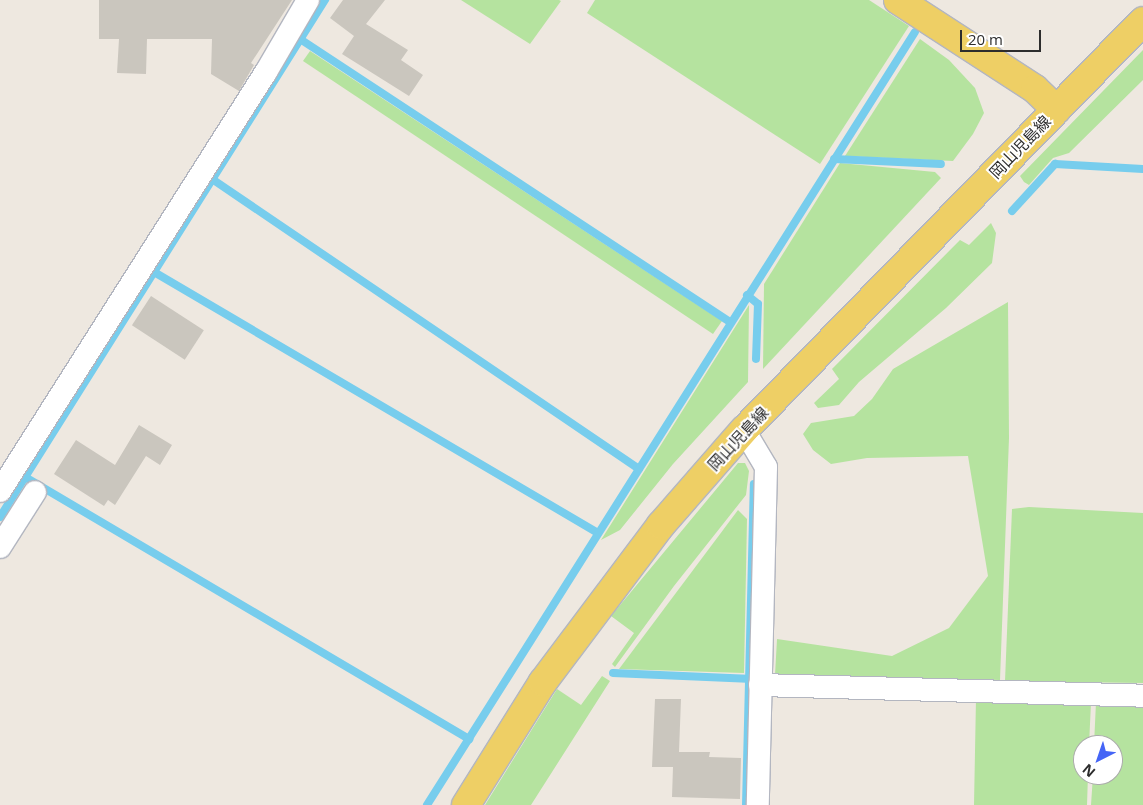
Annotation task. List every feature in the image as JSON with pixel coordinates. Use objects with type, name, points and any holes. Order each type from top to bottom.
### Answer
[{"type":"main road","name":"岡山児島線","points":[[898,0],[1029,85],[1057,110]]},
{"type":"main road","name":"岡山児島線","points":[[466,805],[544,682],[597,608],[661,525],[744,430],[1143,21]]},
{"type":"street","points":[[0,491],[266,72],[308,0]]},
{"type":"street","points":[[744,430],[766,467],[758,805]]},
{"type":"street","points":[[0,462],[23,455]]},
{"type":"street","points":[[0,547],[35,492]]},
{"type":"street","points":[[760,685],[1143,696]]},
{"type":"green space","points":[[461,0],[559,0],[561,1],[530,44]]},
{"type":"green space","points":[[595,0],[869,0],[909,26],[820,164],[587,13]]},
{"type":"green space","points":[[920,39],[949,60],[975,88],[984,113],[973,134],[953,161],[845,156]]},
{"type":"green space","points":[[1143,50],[1143,80],[1069,153],[1053,158],[1029,185],[1024,182],[1020,176]]},
{"type":"green space","points":[[310,51],[722,321],[713,334],[303,61]]},
{"type":"green space","points":[[840,163],[935,172],[941,178],[763,369],[764,284]]},
{"type":"green space","points":[[991,223],[996,233],[992,263],[946,308],[859,382],[839,405],[818,408],[814,403],[839,379],[832,369],[960,240],[969,245]]},
{"type":"green space","points":[[1008,302],[1009,438],[1000,680],[775,675],[777,639],[892,656],[949,628],[988,576],[968,456],[867,458],[831,464],[813,450],[803,434],[811,423],[854,416],[872,399],[893,369]]},
{"type":"green space","points":[[749,305],[748,382],[673,464],[620,530],[601,540]]},
{"type":"green space","points":[[738,463],[745,463],[749,471],[746,495],[674,586],[615,667],[612,664],[634,633],[611,616]]},
{"type":"green space","points":[[1029,507],[1143,513],[1143,683],[1005,681],[1012,509]]},
{"type":"green space","points":[[738,510],[747,519],[744,673],[619,669]]},
{"type":"green space","points":[[602,676],[610,681],[531,805],[485,805],[557,689],[581,705]]},
{"type":"green space","points":[[976,698],[1091,703],[1089,735],[1073,735],[1073,785],[1088,785],[1087,805],[974,805]]},
{"type":"green space","points":[[1096,702],[1143,704],[1143,805],[1091,805],[1092,785],[1123,785],[1123,735],[1094,735]]},
{"type":"building","points":[[99,0],[292,0],[251,63],[254,65],[239,91],[211,74],[212,39],[147,39],[146,74],[117,73],[119,39],[99,39]]},
{"type":"building","points":[[343,0],[385,0],[366,24],[408,50],[401,60],[423,75],[409,96],[342,54],[354,36],[330,18]]},
{"type":"building","points":[[151,296],[204,330],[185,360],[132,325]]},
{"type":"building","points":[[139,425],[172,445],[160,465],[146,456],[115,505],[108,500],[104,506],[54,474],[76,440],[115,465]]},
{"type":"building","points":[[655,699],[681,699],[679,752],[710,752],[709,757],[741,758],[740,799],[672,797],[673,767],[652,767]]},
{"type":"waterway","points":[[0,517],[325,0]]},
{"type":"waterway","points":[[427,805],[915,32]]},
{"type":"waterway","points":[[300,39],[730,322]]},
{"type":"waterway","points":[[834,159],[941,164]]},
{"type":"waterway","points":[[1012,211],[1055,164],[1143,169]]},
{"type":"waterway","points":[[212,179],[639,469]]},
{"type":"waterway","points":[[154,272],[598,533]]},
{"type":"waterway","points":[[747,295],[758,304],[756,359]]},
{"type":"waterway","points":[[25,477],[469,739]]},
{"type":"waterway","points":[[746,805],[754,484]]},
{"type":"waterway","points":[[613,673],[753,679]]}]
